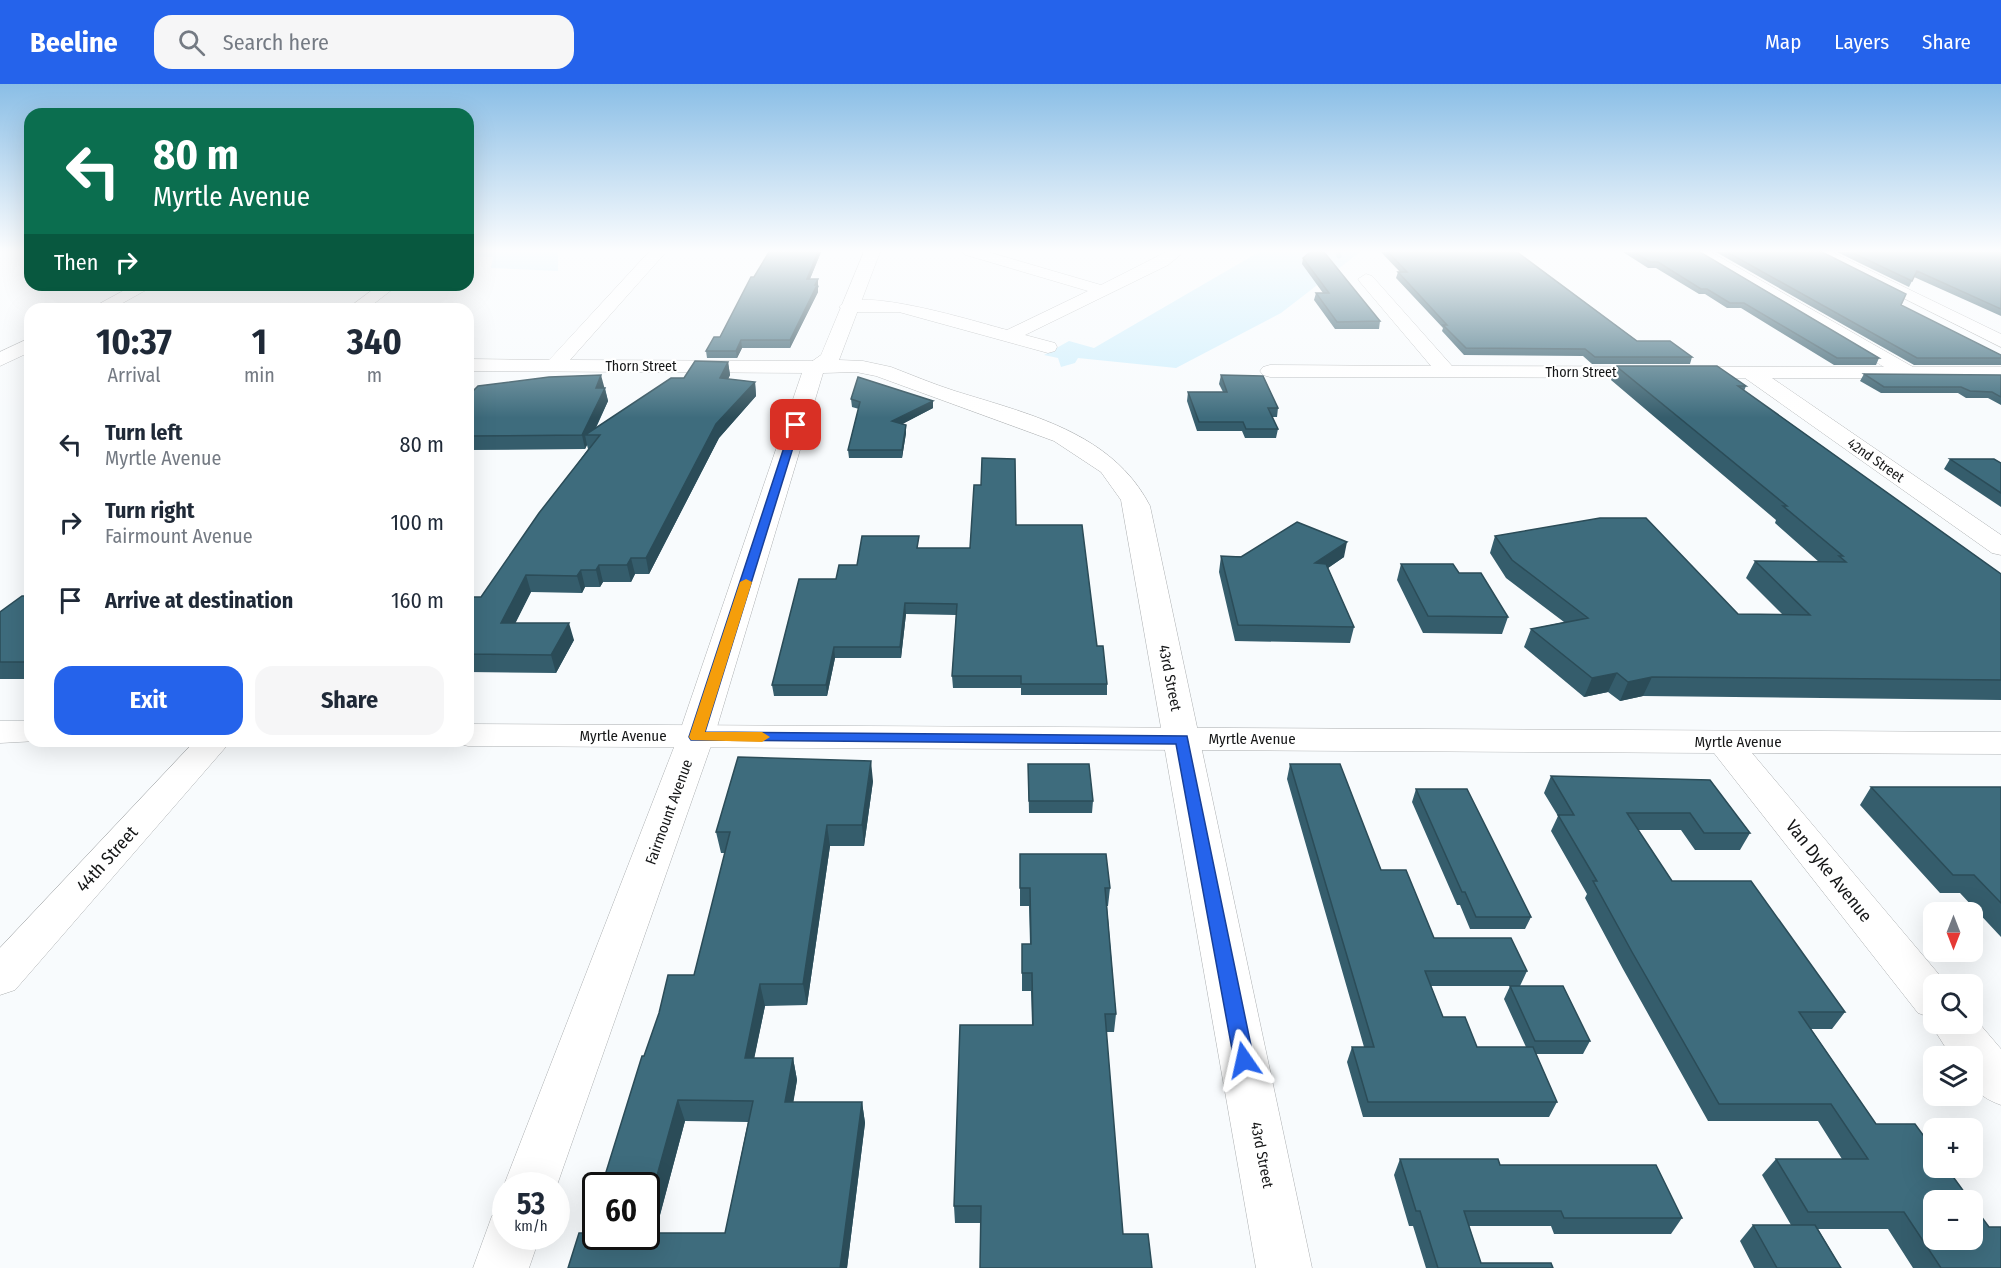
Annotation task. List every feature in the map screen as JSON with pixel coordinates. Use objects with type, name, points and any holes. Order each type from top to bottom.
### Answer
[{"type":"main road","name":"Fairmount Avenue","points":[[536,1172],[696,737],[814,367],[862,347],[848,307]]},
{"type":"main road","name":"Fairmount Avenue","points":[[812,345],[806,357],[814,367]]},
{"type":"main road","name":"43rd Street","points":[[814,367],[856,366],[862,347],[920,387],[1024,421],[1059,435],[1104,462],[1123,483],[1137,506],[1284,1268]]},
{"type":"main road","points":[[501,1268],[507,1250]]},
{"type":"street","points":[[554,366],[608,307]]},
{"type":"street","points":[[901,307],[1048,347]]},
{"type":"street","points":[[1009,336],[1066,307]]},
{"type":"street","points":[[1390,307],[1446,372]]},
{"type":"street","points":[[1796,307],[1910,373]]},
{"type":"street","points":[[1932,307],[2001,341]]},
{"type":"street","points":[[0,362],[24,348]]},
{"type":"street","points":[[0,362],[24,364]]},
{"type":"street","name":"Thorn Street","points":[[474,365],[814,367]]},
{"type":"street","name":"Thorn Street","points":[[1270,371],[2001,373]]},
{"type":"street","name":"42nd Street","points":[[1751,373],[2001,548]]},
{"type":"street","points":[[0,732],[24,732]]},
{"type":"street","name":"Myrtle Avenue","points":[[474,735],[2001,743]]},
{"type":"street","name":"Van Dyke Avenue","points":[[1724,742],[1923,986]]},
{"type":"street","name":"44th Street","points":[[0,977],[209,747]]},
{"type":"street","points":[[1961,1034],[2001,1084]]},
{"type":"shaded area","points":[[1164,307],[1288,307],[1176,368],[1078,358],[1075,363],[1061,367],[1058,358],[1044,355],[1069,341],[1094,348]]},
{"type":"building","points":[[735,307],[806,307],[790,340],[741,340],[736,351],[706,351],[714,337],[720,337]]},
{"type":"building","points":[[1326,307],[1369,307],[1380,321],[1337,322]]},
{"type":"building","points":[[1431,307],[1591,307],[1637,341],[1670,341],[1692,357],[1595,357],[1585,349],[1466,348],[1443,325],[1447,325]]},
{"type":"building","points":[[1751,307],[1793,307],[1879,358],[1837,358]]},
{"type":"building","points":[[1826,307],[1906,307],[2001,355],[2001,358],[1917,358]]},
{"type":"building","points":[[695,361],[728,362],[720,378],[755,382],[716,424],[646,558],[631,558],[627,565],[599,565],[596,570],[581,570],[577,576],[526,575],[501,623],[569,623],[551,655],[474,654],[474,597],[481,597],[539,513],[600,435],[585,435],[671,378],[684,378]]},
{"type":"building","points":[[1616,366],[1717,366],[1746,386],[1738,386],[2001,574],[2001,680],[1652,677],[1628,682],[1617,673],[1592,678],[1531,629],[1588,618],[1512,560],[1495,536],[1600,518],[1646,518],[1738,614],[1810,615],[1755,561],[1846,562],[1839,556],[1843,556],[1783,506],[1787,506]]},
{"type":"building","points":[[1864,374],[2001,375],[2001,397],[1992,392],[1970,391],[1961,387],[1884,387]]},
{"type":"building","points":[[601,375],[596,388],[605,388],[582,435],[474,436],[474,390],[478,386],[549,377]]},
{"type":"building","points":[[1221,375],[1263,376],[1278,408],[1268,408],[1278,429],[1246,429],[1243,422],[1199,422],[1188,392],[1227,392]]},
{"type":"building","points":[[858,377],[933,401],[892,421],[906,425],[902,450],[848,450],[860,402],[851,399]]},
{"type":"building","points":[[982,458],[1015,459],[1016,525],[1082,525],[1097,646],[1103,646],[1107,684],[1021,684],[1021,676],[952,676],[957,604],[905,603],[900,647],[834,647],[826,685],[772,685],[799,579],[836,579],[839,565],[857,565],[862,536],[919,536],[917,548],[970,548],[974,485],[981,485]]},
{"type":"building","points":[[1950,459],[1994,459],[2001,463],[2001,493]]},
{"type":"building","points":[[1297,522],[1347,542],[1315,563],[1326,564],[1354,627],[1238,625],[1221,556],[1241,557]]},
{"type":"building","points":[[1401,564],[1453,564],[1459,573],[1481,573],[1508,617],[1428,616]]},
{"type":"building","points":[[24,596],[24,662],[0,662],[0,612]]},
{"type":"building","points":[[738,757],[871,761],[862,825],[827,825],[803,984],[760,984],[745,1058],[793,1058],[785,1102],[862,1102],[840,1268],[568,1268],[579,1233],[582,1233],[582,1250],[660,1250],[660,1233],[725,1233],[753,1101],[678,1100],[658,1172],[606,1172],[642,1056],[644,1056],[659,1013],[668,975],[694,975],[730,832],[716,832]]},
{"type":"building","points":[[1028,764],[1089,764],[1093,801],[1029,801]]},
{"type":"building","points":[[1290,764],[1340,764],[1381,870],[1406,870],[1434,938],[1511,938],[1527,971],[1425,971],[1443,1017],[1465,1017],[1477,1047],[1533,1047],[1557,1102],[1368,1102],[1352,1047],[1374,1047]]},
{"type":"building","points":[[1551,776],[1710,780],[1750,833],[1704,833],[1690,813],[1627,813],[1672,881],[1751,881],[1845,1012],[1799,1012],[1876,1124],[1915,1124],[1923,1135],[1923,1178],[1954,1178],[1963,1190],[1923,1190],[1923,1241],[1904,1212],[1808,1212],[1776,1159],[1868,1159],[1831,1104],[1719,1104],[1632,952],[1593,881],[1597,881],[1558,815],[1574,815]]},
{"type":"building","points":[[1871,787],[2001,787],[2001,903],[1974,875],[1953,875]]},
{"type":"building","points":[[1416,789],[1467,789],[1531,917],[1476,917],[1465,892],[1462,892]]},
{"type":"building","points":[[1020,854],[1106,854],[1110,888],[1105,888],[1116,1014],[1105,1014],[1123,1234],[1148,1234],[1152,1268],[980,1268],[981,1206],[954,1206],[960,1025],[1033,1025],[1032,973],[1022,973],[1022,944],[1031,944],[1030,888],[1020,888]]},
{"type":"building","points":[[1510,986],[1563,986],[1590,1041],[1535,1041]]},
{"type":"building","points":[[1400,1159],[1498,1159],[1500,1165],[1656,1165],[1682,1218],[1564,1218],[1561,1211],[1464,1211],[1481,1263],[1551,1263],[1553,1268],[1438,1268],[1420,1211],[1416,1211]]},
{"type":"building","points":[[1983,1219],[1989,1227],[2001,1227],[2001,1268],[1941,1268],[1929,1250],[1983,1250]]},
{"type":"building","points":[[1753,1225],[1815,1225],[1841,1268],[1777,1268]]},
{"type":"slow traffic","points":[[746,582],[696,737],[762,737]]},
{"type":"route","points":[[796,425],[696,737],[1182,739],[1244,1060]]}]
